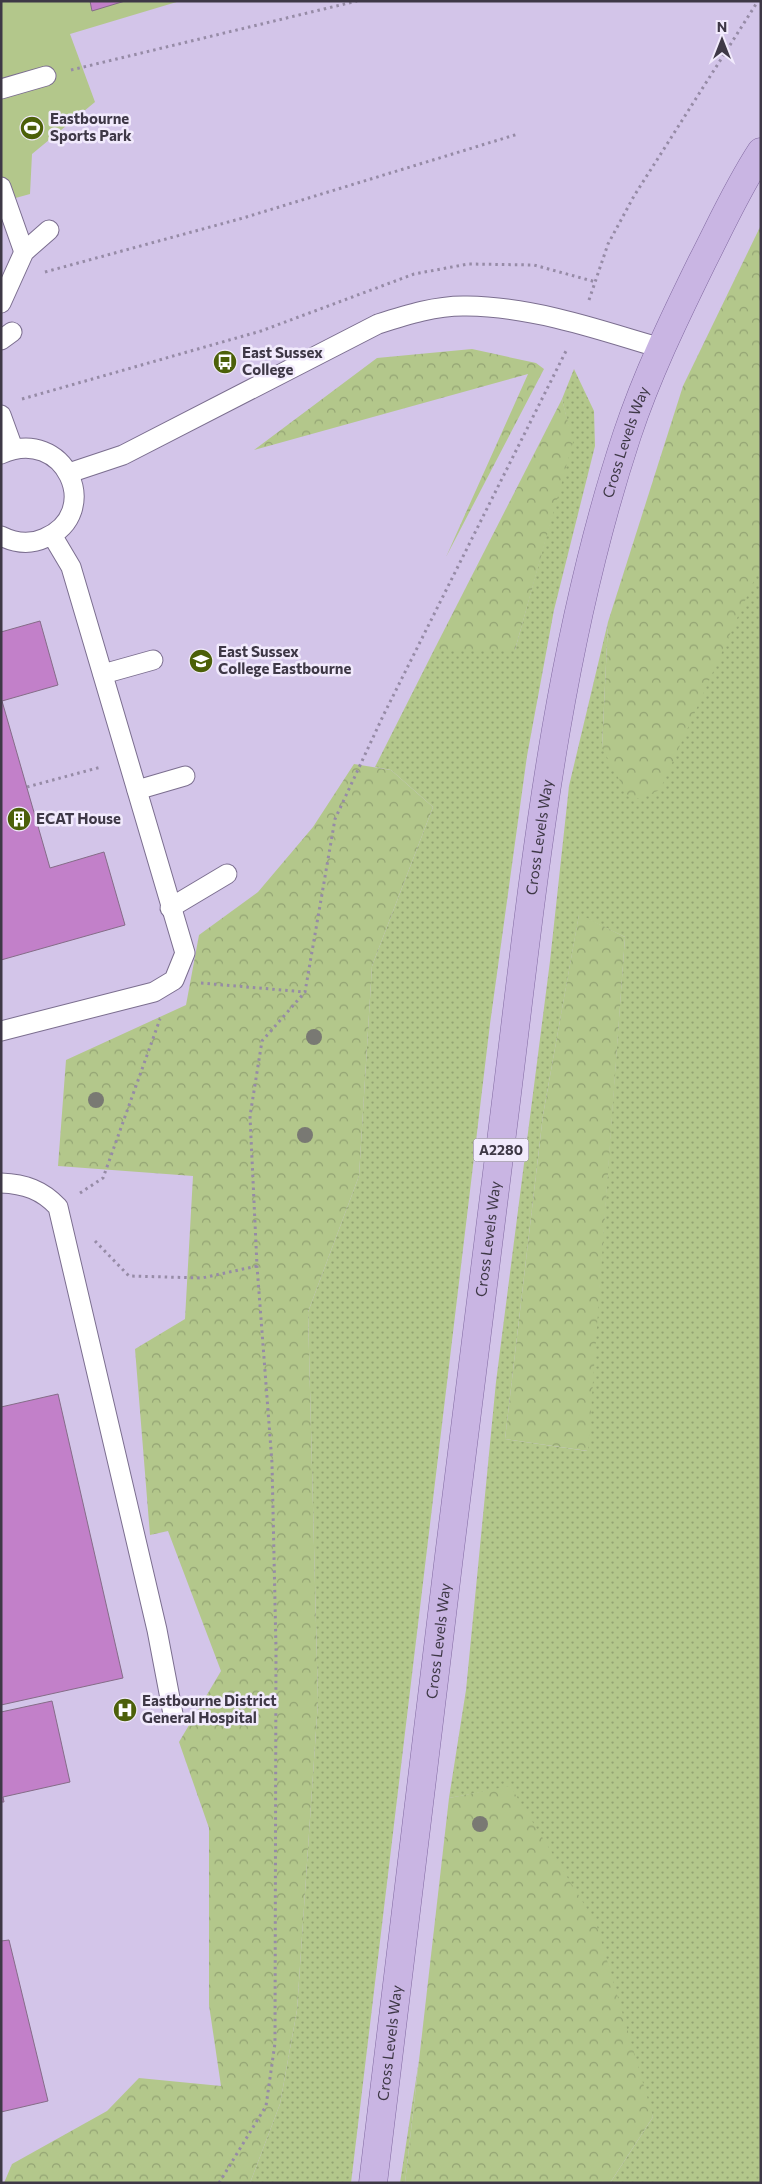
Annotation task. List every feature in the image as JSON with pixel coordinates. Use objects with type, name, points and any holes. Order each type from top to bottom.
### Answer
[{"type":"main road","name":"Cross Levels Way","points":[[373,2183],[461,1451],[534,883],[559,713],[586,578],[628,432],[660,348],[743,180],[761,152]]},
{"type":"lane","points":[[1,89],[46,76]]},
{"type":"lane","points":[[1,187],[24,252]]},
{"type":"lane","points":[[1,303],[6,276],[24,252],[49,230]]},
{"type":"lane","points":[[69,473],[123,455],[378,324],[418,312],[466,306],[511,310],[579,323],[660,348]]},
{"type":"lane","points":[[1,415],[7,451],[29,447],[46,451],[59,460],[69,473],[73,486],[72,507],[63,526],[52,535],[39,541],[25,543],[1,536]]},
{"type":"lane","points":[[1,1031],[154,992],[174,980],[185,953],[170,908],[71,567],[52,535]]},
{"type":"lane","points":[[103,674],[152,660]]},
{"type":"lane","points":[[137,790],[185,776]]},
{"type":"lane","points":[[170,908],[227,874]]},
{"type":"lane","points":[[1,1183],[31,1188],[46,1195],[58,1207],[157,1630],[173,1714]]},
{"type":"path","points":[[46,76],[358,1]]},
{"type":"path","points":[[20,399],[261,332],[414,274],[468,264],[534,265],[596,282],[608,244],[634,196],[758,1]]},
{"type":"path","points":[[6,276],[243,218],[518,134]]},
{"type":"path","points":[[219,2183],[266,2106],[275,2043],[276,1649],[272,1482],[257,1266],[250,1116],[262,1041],[305,992],[335,819],[383,716],[562,359]]},
{"type":"path","points":[[27,787],[128,760]]},
{"type":"path","points":[[257,1266],[202,1278],[128,1276],[68,1214],[58,1207],[103,1178],[174,980],[305,992]]},
{"type":"green space","name":"Eastbourne Sports Park","points":[[1,1],[180,1],[70,34],[95,102],[32,154],[30,194],[1,202]]},
{"type":"green space","points":[[761,225],[761,565],[660,790],[631,801],[602,748],[608,622],[683,386]]},
{"type":"green space","points":[[472,349],[536,363],[544,369],[446,557],[528,374],[254,450],[377,358]]},
{"type":"green space","points":[[574,369],[594,411],[595,446],[554,610],[527,756],[490,1024],[351,2183],[250,2183],[280,2104],[297,2010],[318,1701],[308,1312],[359,1176],[372,966],[433,807],[391,770],[375,767],[434,650],[515,650],[572,442],[562,399]]},
{"type":"green space","points":[[562,399],[573,442],[515,650],[434,650]]},
{"type":"green space","points":[[761,565],[761,2183],[610,2183],[653,2117],[510,1787],[449,1798],[466,1690],[496,1382],[550,961],[569,786],[608,622],[602,748],[748,589]],"holes":[[[579,915],[625,937],[587,1451],[505,1439],[543,1115]]]},
{"type":"green space","points":[[354,764],[391,770],[433,807],[372,966],[359,1176],[308,1312],[318,1701],[297,2010],[280,2104],[250,2183],[4,2183],[12,2164],[107,2111],[139,2078],[221,2086],[209,2005],[209,1828],[179,1742],[221,1671],[168,1531],[150,1535],[135,1349],[185,1319],[193,1176],[58,1166],[66,1060],[186,1005],[199,935],[258,892],[313,827]]},
{"type":"green space","points":[[579,914],[625,937],[588,1451],[505,1439],[543,1115]]},
{"type":"green space","points":[[510,1786],[596,1923],[653,2117],[610,2183],[405,2183],[449,1798]]},
{"type":"green space","points":[[419,2060],[405,2183],[400,2183]]},
{"type":"building","points":[[90,1],[125,1],[92,11]]},
{"type":"building","name":"ECAT House","points":[[40,621],[58,685],[2,701],[50,868],[104,852],[125,925],[1,960],[1,632]]},
{"type":"building","points":[[58,1394],[123,1678],[1,1705],[1,1407]]},
{"type":"building","points":[[52,1701],[70,1782],[3,1797],[4,1802],[1,1802],[1,1712]]},
{"type":"building","points":[[9,1940],[48,2101],[1,2112],[1,1941]]},
{"type":"place","name":"Eastbourne Sports Park","points":[[32,128]]},
{"type":"place","name":"East Sussex College","points":[[225,362]]},
{"type":"place","name":"East Sussex College Eastbourne","points":[[201,661]]},
{"type":"place","name":"ECAT House","points":[[19,819]]},
{"type":"place","name":"Eastbourne District General Hospital","points":[[125,1710]]}]
